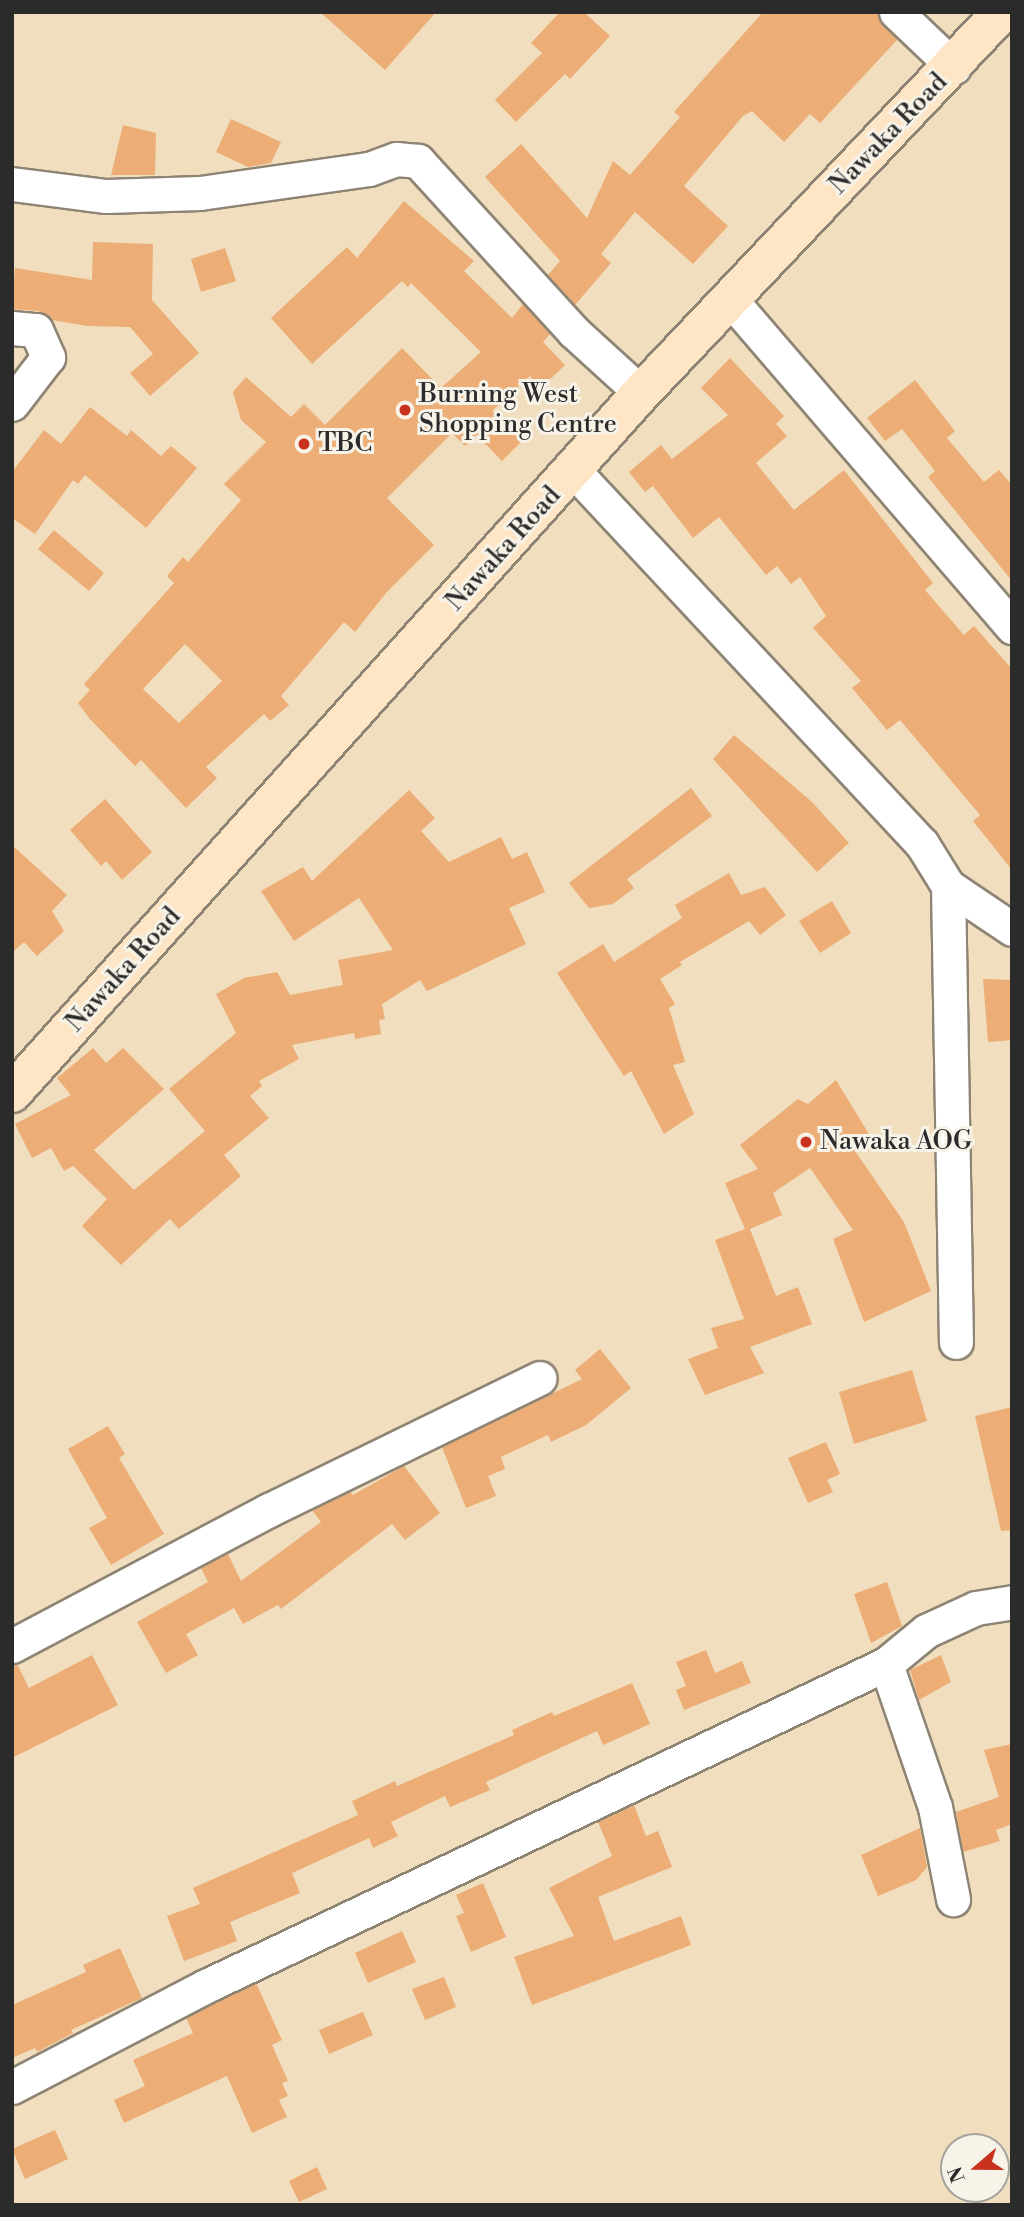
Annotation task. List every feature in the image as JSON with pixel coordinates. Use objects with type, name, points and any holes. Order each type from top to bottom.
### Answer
[{"type":"street","points":[[896,12],[954,67]]},
{"type":"street","name":"Nawaka Road","points":[[12,1093],[574,471],[641,393],[954,67],[1002,12]]},
{"type":"street","points":[[12,184],[106,195],[200,192],[369,169],[396,159],[418,161],[574,332],[641,393]]},
{"type":"street","points":[[730,299],[1012,627]]},
{"type":"street","points":[[12,328],[36,330],[48,357],[12,404]]},
{"type":"street","points":[[574,471],[922,845],[948,886],[1012,929]]},
{"type":"street","points":[[948,886],[956,1342]]},
{"type":"street","points":[[12,1646],[269,1510],[540,1378]]},
{"type":"street","points":[[12,2087],[206,1986],[886,1664],[926,1632],[976,1608],[1012,1602]]},
{"type":"street","points":[[886,1664],[935,1807],[953,1899]]},
{"type":"building","points":[[320,12],[436,12],[385,70]]},
{"type":"building","points":[[560,12],[584,12],[610,36],[570,79],[565,74],[516,122],[495,100],[542,53],[531,43]]},
{"type":"building","points":[[763,12],[877,12],[897,40],[820,123],[810,114],[784,142],[752,111],[743,116],[684,186],[728,226],[693,264],[635,212],[601,254],[611,263],[575,305],[548,275],[560,261],[485,177],[521,144],[587,218],[613,161],[630,175],[680,117],[674,112]]},
{"type":"building","points":[[231,119],[281,142],[271,163],[248,167],[216,152]]},
{"type":"building","points":[[123,125],[156,133],[155,175],[111,175]]},
{"type":"building","points":[[404,201],[474,261],[464,271],[512,318],[523,304],[550,334],[543,342],[565,365],[541,388],[530,376],[492,411],[522,441],[502,461],[477,435],[465,446],[452,433],[387,498],[434,545],[386,593],[355,632],[344,622],[281,696],[289,705],[270,721],[264,714],[206,767],[217,778],[186,808],[141,760],[135,766],[78,703],[90,690],[84,684],[174,583],[167,576],[183,557],[188,562],[241,500],[224,484],[266,442],[241,420],[233,392],[246,377],[291,417],[304,404],[325,425],[402,348],[441,388],[481,352],[411,283],[408,287],[402,281],[312,364],[271,318],[347,247],[357,258]],"holes":[[[185,644],[222,681],[179,723],[143,689]]]},
{"type":"building","points":[[93,242],[153,244],[152,300],[199,353],[150,396],[130,373],[153,354],[130,327],[87,326],[52,320],[38,311],[12,309],[15,268],[92,280]]},
{"type":"building","points":[[225,248],[236,281],[201,292],[191,259]]},
{"type":"building","points":[[730,358],[784,416],[776,424],[787,436],[756,463],[794,510],[844,470],[933,583],[925,590],[964,635],[974,626],[1012,669],[1012,870],[973,821],[980,815],[900,720],[887,730],[852,688],[861,681],[813,628],[826,616],[800,577],[791,584],[777,566],[766,575],[719,517],[693,538],[653,486],[645,492],[629,472],[661,445],[672,459],[728,415],[701,388]]},
{"type":"building","points":[[915,380],[955,431],[947,438],[984,482],[999,470],[1012,485],[1012,581],[928,477],[935,471],[902,429],[885,441],[867,418]]},
{"type":"building","points":[[90,407],[127,436],[131,430],[161,456],[171,446],[197,468],[146,528],[85,475],[78,484],[73,480],[35,534],[12,518],[12,472],[44,430],[61,444]]},
{"type":"building","points":[[54,530],[104,573],[89,591],[38,549]]},
{"type":"building","points":[[734,735],[812,802],[849,843],[817,872],[713,759]]},
{"type":"building","points":[[691,788],[712,816],[627,879],[634,888],[613,904],[589,908],[569,883]]},
{"type":"building","points":[[409,790],[435,818],[421,831],[449,862],[501,837],[512,859],[527,852],[545,892],[509,908],[526,944],[427,991],[420,980],[382,1004],[385,1019],[379,1020],[381,1034],[355,1039],[354,1033],[292,1045],[299,1059],[259,1081],[262,1086],[250,1096],[269,1118],[224,1155],[241,1176],[179,1229],[170,1219],[121,1265],[82,1226],[107,1199],[73,1166],[64,1171],[51,1148],[32,1158],[15,1124],[71,1095],[57,1078],[93,1048],[106,1063],[123,1048],[164,1089],[94,1150],[134,1190],[205,1131],[169,1089],[236,1033],[216,994],[244,978],[277,972],[290,995],[343,985],[338,960],[393,950],[359,898],[294,941],[261,891],[303,867],[312,881]]},
{"type":"building","points":[[105,799],[152,852],[122,880],[106,861],[101,866],[70,830]]},
{"type":"building","points":[[12,845],[67,895],[52,911],[64,931],[37,956],[24,942],[12,953]]},
{"type":"building","points":[[729,873],[741,895],[765,887],[786,915],[760,935],[749,921],[680,962],[682,965],[660,979],[675,1004],[669,1008],[685,1062],[673,1065],[694,1114],[664,1134],[631,1071],[624,1076],[557,973],[603,944],[614,962],[682,918],[675,905]]},
{"type":"building","points":[[832,901],[851,933],[820,953],[799,921]]},
{"type":"building","points":[[983,979],[1012,980],[1012,1040],[988,1042]]},
{"type":"building","points":[[836,1080],[872,1139],[855,1151],[904,1222],[931,1291],[864,1322],[833,1239],[853,1230],[810,1168],[773,1193],[782,1215],[750,1229],[776,1296],[798,1287],[812,1324],[750,1347],[764,1373],[705,1395],[688,1359],[718,1348],[711,1328],[744,1319],[715,1240],[745,1229],[725,1183],[758,1169],[740,1145],[798,1099],[808,1104]]},
{"type":"building","points":[[600,1349],[631,1388],[586,1425],[551,1442],[548,1435],[501,1457],[505,1469],[488,1476],[496,1496],[466,1508],[442,1447],[582,1379],[575,1370]]},
{"type":"building","points":[[912,1370],[927,1421],[854,1444],[839,1392]]},
{"type":"building","points":[[1012,1407],[1012,1530],[1001,1531],[975,1416]]},
{"type":"building","points":[[108,1426],[125,1454],[119,1458],[164,1534],[111,1565],[89,1528],[107,1518],[68,1449]]},
{"type":"building","points":[[826,1442],[840,1474],[827,1480],[833,1492],[808,1503],[788,1458]]},
{"type":"building","points":[[404,1466],[440,1513],[405,1540],[392,1524],[281,1609],[278,1605],[243,1624],[234,1608],[186,1634],[198,1655],[166,1673],[137,1622],[208,1582],[201,1568],[228,1554],[241,1581],[321,1522],[312,1510],[350,1492],[353,1495]]},
{"type":"building","points":[[887,1582],[902,1626],[871,1643],[854,1594]]},
{"type":"building","points":[[706,1650],[715,1673],[742,1661],[751,1683],[684,1710],[676,1690],[686,1686],[676,1662]]},
{"type":"building","points":[[92,1655],[118,1705],[12,1758],[12,1665],[17,1664],[29,1688]]},
{"type":"building","points":[[941,1655],[951,1682],[919,1700],[910,1670]]},
{"type":"building","points":[[632,1683],[650,1724],[603,1745],[597,1731],[486,1782],[490,1790],[450,1807],[445,1796],[391,1822],[398,1836],[373,1848],[369,1838],[292,1873],[300,1893],[230,1922],[237,1941],[184,1961],[167,1916],[200,1904],[193,1888],[358,1815],[352,1801],[395,1781],[397,1786],[514,1735],[512,1730],[552,1712],[554,1716]]},
{"type":"building","points":[[1012,1744],[1012,1824],[996,1830],[1000,1841],[963,1852],[956,1812],[999,1797],[984,1750]]},
{"type":"building","points":[[634,1805],[646,1836],[658,1831],[672,1867],[598,1897],[614,1941],[681,1916],[691,1945],[532,2005],[514,1957],[574,1936],[549,1888],[612,1856],[598,1822]]},
{"type":"building","points":[[920,1828],[927,1867],[916,1880],[878,1896],[861,1855]]},
{"type":"building","points":[[483,1883],[506,1937],[471,1952],[456,1916],[464,1913],[456,1895]]},
{"type":"building","points":[[402,1931],[416,1962],[368,1983],[355,1953]]},
{"type":"building","points":[[120,1948],[142,1998],[71,2030],[73,2033],[37,2052],[35,2048],[12,2058],[12,2005],[86,1972],[83,1965]]},
{"type":"building","points":[[444,1977],[456,2007],[425,2020],[412,1989]]},
{"type":"building","points":[[256,1983],[282,2040],[272,2045],[288,2081],[282,2083],[288,2096],[279,2100],[287,2117],[252,2133],[227,2076],[124,2123],[114,2100],[145,2086],[133,2060],[193,2033],[186,2018]]},
{"type":"building","points":[[363,2012],[373,2035],[329,2054],[319,2030]]},
{"type":"building","points":[[55,2130],[68,2159],[25,2179],[12,2149]]},
{"type":"building","points":[[317,2167],[327,2189],[299,2202],[289,2181]]},
{"type":"place","name":"Burning West Shopping Centre","points":[[405,410]]},
{"type":"place","name":"TBC","points":[[304,444]]},
{"type":"place","name":"Nawaka AOG","points":[[806,1142]]}]
